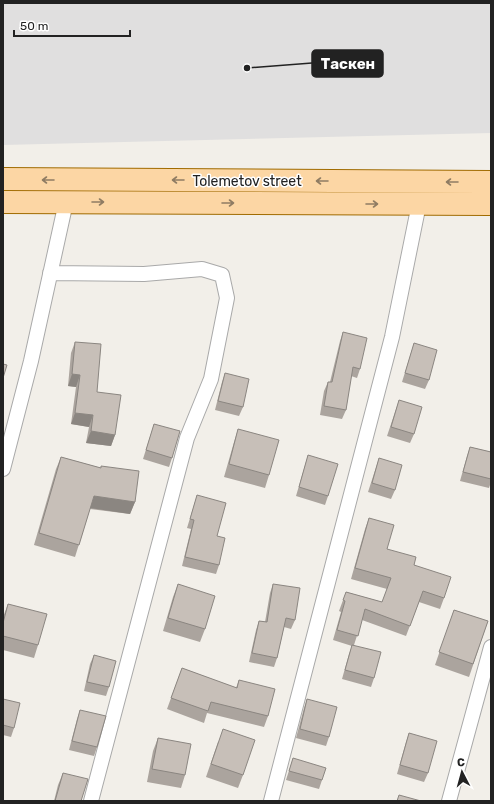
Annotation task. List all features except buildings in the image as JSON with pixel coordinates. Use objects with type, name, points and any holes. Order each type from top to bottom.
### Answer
[{"type":"main road","name":"Tolemetov street","points":[[3,179],[491,182]]},
{"type":"main road","name":"Tolemetov street","points":[[3,202],[491,204]]},
{"type":"street","points":[[3,468],[31,361],[66,202]]},
{"type":"street","points":[[271,801],[392,337],[419,204]]},
{"type":"street","points":[[50,273],[144,274],[202,269],[222,275],[227,298],[211,378],[187,438],[91,801]]},
{"type":"street","points":[[449,801],[491,647]]},
{"type":"shaded area","points":[[3,3],[491,3],[491,133],[3,145]]},
{"type":"place","name":"Таскен","points":[[247,68]]}]
